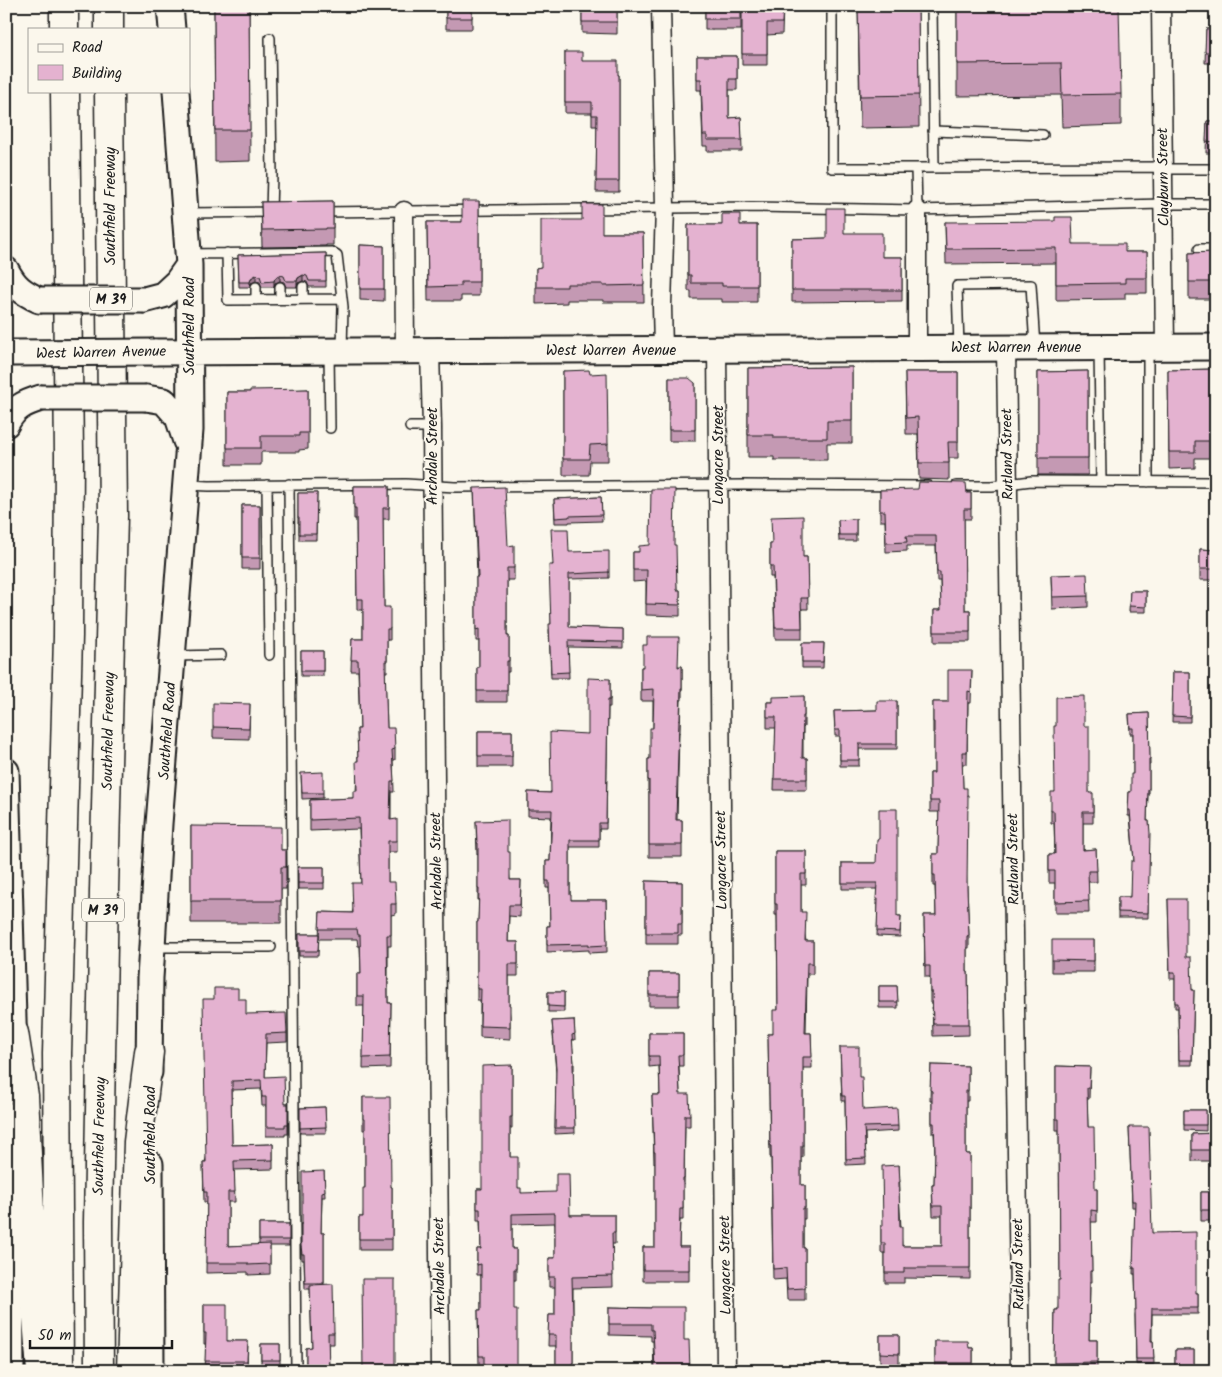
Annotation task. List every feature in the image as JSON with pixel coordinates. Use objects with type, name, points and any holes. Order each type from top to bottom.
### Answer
[{"type":"highway","points":[[64,6],[64,28]]},
{"type":"highway","points":[[108,6],[109,28]]},
{"type":"highway","name":"M 39","points":[[59,1371],[57,1054],[68,636],[69,455],[65,92]]},
{"type":"highway","name":"Southfield Freeway","points":[[99,1371],[98,1212],[113,516],[109,92]]},
{"type":"highway","points":[[14,1033],[24,1096],[32,1251],[41,1371]]},
{"type":"highway","points":[[131,1371],[138,1142],[149,1052]]},
{"type":"main road","points":[[170,6],[172,28]]},
{"type":"main road","name":"Southfield Road","points":[[151,1371],[150,978],[190,430],[189,260],[176,92]]},
{"type":"main road","points":[[6,270],[22,292],[39,300],[144,300],[163,296],[177,282],[189,260]]},
{"type":"main road","name":"West Warren Avenue","points":[[9,353],[1216,347]]},
{"type":"main road","points":[[6,424],[10,416],[26,403],[41,398],[146,398],[164,401],[178,417],[188,448]]},
{"type":"main road","points":[[6,771],[14,1033],[10,1250],[11,1371]]},
{"type":"street","points":[[661,6],[665,207],[662,306],[663,350]]},
{"type":"street","name":"Clayburn Street","points":[[1156,347],[1163,204],[1161,6]]},
{"type":"street","points":[[917,210],[918,347]]},
{"type":"street","name":"Archdale Street","points":[[404,211],[418,351],[432,427],[440,1371]]},
{"type":"street","name":"Rutland Street","points":[[1006,348],[1020,1371]]},
{"type":"street","name":"Longacre Street","points":[[717,349],[726,1371]]},
{"type":"lane","points":[[832,6],[832,168],[1216,169]]},
{"type":"lane","points":[[932,6],[934,168]]},
{"type":"lane","points":[[186,213],[276,212],[272,175],[270,38]]},
{"type":"lane","points":[[934,131],[1044,134]]},
{"type":"lane","points":[[916,168],[917,210]]},
{"type":"lane","points":[[318,212],[665,207],[917,210],[1216,204]]},
{"type":"lane","points":[[1199,249],[1216,249]]},
{"type":"lane","points":[[189,260],[227,253],[256,256],[302,256],[332,252],[337,255],[342,299],[330,428]]},
{"type":"lane","points":[[227,253],[228,300],[342,299]]},
{"type":"lane","points":[[959,348],[957,286],[1031,285],[1035,348]]},
{"type":"lane","points":[[256,287],[256,300]]},
{"type":"lane","points":[[280,287],[280,299]]},
{"type":"lane","points":[[303,287],[303,300]]},
{"type":"lane","points":[[1099,347],[1101,481]]},
{"type":"lane","points":[[1148,482],[1156,347]]},
{"type":"lane","points":[[410,427],[432,427]]},
{"type":"lane","points":[[948,486],[992,486],[1031,481],[1216,482]]},
{"type":"lane","points":[[185,484],[209,486],[410,484],[465,487],[939,486]]},
{"type":"lane","points":[[289,484],[296,1371]]},
{"type":"lane","points":[[267,485],[269,655]]},
{"type":"lane","points":[[172,656],[221,655]]},
{"type":"lane","points":[[152,947],[270,947]]},
{"type":"building","points":[[214,6],[249,6],[250,130],[215,130]]},
{"type":"building","points":[[446,6],[472,6],[472,18],[446,18]]},
{"type":"building","points":[[582,6],[617,6],[617,22],[582,22]]},
{"type":"building","points":[[705,6],[741,6],[741,19],[705,19]]},
{"type":"building","points":[[742,6],[783,6],[782,23],[767,23],[767,54],[742,54]]},
{"type":"building","points":[[858,6],[918,6],[919,95],[860,96]]},
{"type":"building","points":[[957,6],[1119,6],[1121,94],[1062,95],[1061,63],[957,64]]},
{"type":"building","points":[[1206,29],[1216,29],[1216,52],[1205,52]]},
{"type":"building","points":[[565,52],[582,52],[582,61],[618,61],[619,181],[596,181],[597,115],[592,115],[592,102],[565,102]]},
{"type":"building","points":[[697,56],[737,56],[737,79],[729,79],[729,118],[741,117],[742,140],[707,140],[707,135],[703,135],[701,79],[697,79]]},
{"type":"building","points":[[1207,121],[1216,121],[1216,142],[1206,141]]},
{"type":"building","points":[[333,201],[333,228],[262,230],[261,202]]},
{"type":"building","points":[[462,201],[479,201],[479,282],[461,282],[461,286],[428,287],[427,222],[462,222]]},
{"type":"building","points":[[582,204],[602,204],[602,233],[643,233],[644,285],[603,286],[603,284],[567,284],[567,287],[536,287],[536,268],[541,267],[541,220],[582,220]]},
{"type":"building","points":[[827,208],[844,208],[844,233],[882,233],[882,257],[902,257],[902,290],[792,290],[792,239],[827,238]]},
{"type":"building","points":[[722,214],[740,214],[740,225],[757,225],[757,286],[722,286],[722,283],[691,283],[691,275],[688,275],[688,225],[722,225]]},
{"type":"building","points":[[1055,217],[1072,217],[1073,244],[1125,244],[1125,252],[1147,252],[1147,278],[1125,278],[1125,283],[1056,284],[1056,248],[946,249],[945,222],[1055,221]]},
{"type":"building","points":[[360,245],[384,246],[384,289],[360,289]]},
{"type":"building","points":[[1216,252],[1216,282],[1189,282],[1189,253]]},
{"type":"building","points":[[326,253],[326,281],[309,281],[307,276],[303,275],[297,281],[286,281],[284,276],[280,275],[274,281],[262,282],[260,276],[256,275],[251,278],[250,282],[239,282],[238,255]]},
{"type":"building","points":[[852,367],[852,421],[827,421],[827,438],[774,438],[774,435],[748,435],[748,368]]},
{"type":"building","points":[[1216,369],[1216,441],[1195,441],[1195,452],[1169,452],[1168,370]]},
{"type":"building","points":[[589,370],[590,374],[607,373],[608,444],[590,445],[589,459],[563,459],[563,371]]},
{"type":"building","points":[[1088,371],[1088,458],[1038,458],[1038,372]]},
{"type":"building","points":[[905,372],[958,372],[958,442],[948,442],[949,463],[919,463],[918,417],[906,418]]},
{"type":"building","points":[[669,378],[689,378],[695,383],[695,430],[669,430]]},
{"type":"building","points":[[308,389],[308,433],[299,433],[299,436],[261,436],[261,448],[227,448],[227,392]]},
{"type":"building","points":[[919,482],[966,483],[967,493],[971,493],[971,509],[964,509],[965,610],[970,610],[970,632],[934,632],[934,610],[941,610],[940,572],[937,572],[936,536],[906,536],[907,542],[886,543],[885,511],[880,511],[880,490],[918,489]]},
{"type":"building","points":[[354,486],[389,486],[389,508],[383,508],[384,607],[390,607],[390,629],[387,629],[387,661],[385,661],[387,728],[394,728],[395,749],[392,750],[394,781],[391,781],[390,820],[397,819],[397,841],[388,841],[388,882],[395,882],[396,904],[391,904],[391,935],[387,935],[388,1003],[391,1003],[390,1057],[363,1058],[364,996],[357,996],[357,974],[361,974],[360,935],[358,935],[357,929],[319,929],[320,912],[353,913],[352,883],[361,883],[359,818],[310,820],[310,800],[353,798],[353,791],[357,791],[357,729],[360,729],[358,660],[351,660],[352,639],[363,639],[363,599],[357,599]]},
{"type":"building","points":[[505,487],[508,546],[514,545],[514,568],[507,568],[509,661],[507,661],[507,691],[477,691],[479,629],[476,630],[476,577],[478,577],[474,488]]},
{"type":"building","points":[[651,489],[675,489],[674,545],[676,545],[677,590],[680,590],[680,605],[646,604],[647,570],[633,570],[633,552],[639,552],[639,546],[650,545]]},
{"type":"building","points":[[298,493],[317,493],[316,534],[299,534]]},
{"type":"building","points":[[601,497],[602,515],[555,518],[554,499]]},
{"type":"building","points":[[242,505],[260,505],[260,558],[242,558]]},
{"type":"building","points":[[803,516],[803,557],[807,557],[808,598],[801,598],[802,628],[775,628],[773,566],[770,566],[770,544],[772,544],[771,517]]},
{"type":"building","points":[[856,519],[856,535],[839,535],[838,520]]},
{"type":"building","points":[[551,529],[568,529],[569,552],[609,551],[609,572],[569,574],[569,627],[623,629],[623,642],[568,641],[569,672],[551,673],[549,565],[553,565]]},
{"type":"building","points":[[1200,549],[1216,550],[1216,569],[1200,569]]},
{"type":"building","points":[[1087,574],[1088,596],[1052,597],[1051,575]]},
{"type":"building","points":[[1130,591],[1146,591],[1146,607],[1129,606]]},
{"type":"building","points":[[647,637],[679,637],[678,667],[682,666],[682,689],[679,720],[676,820],[682,820],[682,845],[649,845],[648,759],[650,759],[650,728],[653,728],[654,689],[641,690],[643,645],[647,645]]},
{"type":"building","points":[[802,643],[824,643],[823,662],[802,662]]},
{"type":"building","points":[[301,651],[323,651],[323,671],[301,671]]},
{"type":"building","points":[[948,670],[972,670],[971,692],[968,691],[967,752],[962,752],[963,788],[967,788],[968,795],[967,887],[969,936],[967,936],[967,972],[969,1024],[933,1024],[930,966],[925,966],[924,915],[936,915],[933,854],[938,854],[939,801],[930,801],[930,773],[934,773],[933,702],[948,702]]},
{"type":"building","points":[[1173,672],[1190,672],[1190,717],[1172,716]]},
{"type":"building","points":[[588,678],[610,679],[606,823],[599,823],[599,840],[570,840],[570,895],[571,900],[606,900],[607,945],[547,945],[547,926],[550,926],[549,881],[546,881],[546,861],[550,861],[552,810],[528,810],[528,792],[551,793],[550,732],[588,734]]},
{"type":"building","points":[[804,696],[802,758],[807,758],[807,779],[774,779],[776,717],[767,717],[767,702],[773,702],[773,697]]},
{"type":"building","points":[[1084,696],[1084,726],[1089,726],[1089,793],[1093,793],[1093,812],[1083,812],[1083,850],[1096,849],[1097,871],[1088,871],[1089,901],[1055,902],[1055,871],[1049,871],[1049,854],[1055,854],[1054,811],[1051,811],[1051,792],[1055,792],[1054,726],[1056,726],[1056,697]]},
{"type":"building","points":[[877,701],[897,701],[897,744],[859,744],[859,760],[840,760],[840,730],[835,730],[834,711],[877,710]]},
{"type":"building","points":[[213,703],[250,704],[249,728],[213,727]]},
{"type":"building","points":[[1149,713],[1150,759],[1147,821],[1149,821],[1150,833],[1148,913],[1118,912],[1118,897],[1130,897],[1131,861],[1134,861],[1130,810],[1128,810],[1131,774],[1133,774],[1133,728],[1130,728],[1129,714]]},
{"type":"building","points":[[478,731],[512,731],[512,756],[478,756]]},
{"type":"building","points":[[1211,762],[1216,762],[1216,788],[1211,788]]},
{"type":"building","points":[[323,772],[323,793],[302,793],[301,773]]},
{"type":"building","points":[[879,809],[897,809],[897,916],[901,916],[900,932],[877,931],[877,883],[842,883],[842,863],[876,863],[877,839],[879,839]]},
{"type":"building","points":[[508,820],[510,880],[521,880],[520,905],[509,905],[508,942],[518,942],[518,964],[509,964],[510,1027],[480,1026],[481,989],[477,989],[479,889],[476,821]]},
{"type":"building","points":[[191,826],[281,827],[281,850],[286,850],[286,867],[281,867],[281,901],[191,901]]},
{"type":"building","points":[[775,851],[806,851],[806,874],[801,874],[801,912],[806,912],[805,941],[813,941],[813,963],[807,963],[805,1033],[811,1033],[812,1057],[803,1057],[801,1185],[805,1185],[803,1248],[805,1248],[805,1288],[787,1289],[786,1268],[773,1269],[768,1034],[773,1034],[773,1010],[778,1010]]},
{"type":"building","points":[[298,867],[324,867],[324,883],[298,883]]},
{"type":"building","points":[[646,881],[682,882],[682,924],[678,924],[678,933],[646,933]]},
{"type":"building","points":[[1168,899],[1186,899],[1186,957],[1191,957],[1192,990],[1194,990],[1192,1060],[1179,1060],[1178,1003],[1175,1003],[1175,973],[1170,973]]},
{"type":"building","points":[[299,934],[319,934],[318,951],[299,951]]},
{"type":"building","points":[[1052,940],[1094,940],[1094,961],[1052,960]]},
{"type":"building","points":[[649,973],[679,973],[679,995],[649,995]]},
{"type":"building","points":[[879,986],[897,986],[898,1002],[879,1002]]},
{"type":"building","points":[[214,988],[238,988],[238,999],[246,999],[246,1014],[286,1013],[287,1033],[266,1034],[265,1077],[284,1076],[285,1104],[288,1104],[288,1124],[285,1124],[285,1127],[266,1127],[266,1097],[262,1097],[261,1080],[232,1081],[231,1089],[232,1145],[273,1144],[273,1160],[234,1161],[235,1192],[228,1192],[228,1246],[270,1244],[270,1264],[206,1263],[207,1192],[204,1192],[203,1162],[206,1162],[203,999],[214,999]]},
{"type":"building","points":[[548,992],[564,992],[564,1007],[548,1006]]},
{"type":"building","points":[[574,1020],[575,1034],[572,1035],[575,1128],[555,1128],[556,1068],[552,1021]]},
{"type":"building","points":[[649,1033],[683,1033],[683,1055],[678,1055],[680,1094],[689,1094],[690,1115],[685,1115],[683,1209],[680,1209],[679,1247],[689,1247],[689,1270],[643,1270],[643,1247],[655,1247],[655,1152],[652,1095],[660,1095],[659,1056],[649,1056]]},
{"type":"building","points":[[840,1047],[859,1047],[859,1077],[862,1077],[863,1110],[897,1108],[898,1126],[864,1127],[866,1158],[846,1159],[845,1096],[842,1096]]},
{"type":"building","points":[[512,1065],[510,1157],[518,1157],[518,1188],[521,1188],[521,1193],[556,1192],[556,1174],[569,1174],[570,1215],[615,1215],[615,1233],[612,1233],[613,1276],[572,1277],[572,1371],[556,1371],[556,1335],[548,1335],[549,1315],[555,1315],[555,1277],[549,1277],[549,1258],[555,1258],[555,1213],[512,1214],[512,1249],[516,1249],[514,1309],[517,1309],[517,1371],[484,1371],[484,1356],[479,1356],[478,1310],[481,1310],[481,1264],[477,1265],[477,1249],[481,1249],[480,1209],[477,1209],[477,1189],[482,1189],[482,1066]]},
{"type":"building","points":[[931,1065],[968,1066],[966,1154],[970,1154],[970,1268],[904,1268],[904,1273],[885,1273],[885,1243],[881,1243],[881,1226],[883,1226],[882,1166],[899,1165],[902,1246],[942,1246],[942,1206],[933,1206],[932,1185],[934,1185],[935,1150],[934,1123],[932,1123],[932,1091],[930,1090]]},
{"type":"building","points":[[1056,1066],[1090,1067],[1089,1088],[1087,1088],[1088,1127],[1094,1127],[1097,1211],[1091,1210],[1092,1271],[1090,1271],[1089,1340],[1097,1340],[1097,1362],[1054,1363],[1055,1310],[1058,1310],[1058,1280],[1060,1280],[1059,1119],[1056,1119]]},
{"type":"building","points":[[363,1097],[390,1097],[392,1239],[359,1239],[359,1217],[363,1217],[363,1188],[365,1188],[365,1119],[363,1119]]},
{"type":"building","points":[[325,1107],[326,1127],[300,1128],[300,1108]]},
{"type":"building","points":[[1184,1110],[1206,1110],[1206,1125],[1184,1125]]},
{"type":"building","points":[[1129,1127],[1149,1127],[1152,1233],[1196,1232],[1196,1293],[1198,1293],[1198,1308],[1152,1308],[1151,1341],[1153,1341],[1154,1359],[1136,1359],[1135,1268],[1133,1268],[1135,1201],[1132,1201]]},
{"type":"building","points":[[1216,1133],[1216,1150],[1192,1150],[1192,1134]]},
{"type":"building","points":[[324,1171],[325,1191],[322,1192],[321,1233],[324,1233],[324,1283],[305,1283],[304,1254],[302,1254],[301,1246],[302,1172]]},
{"type":"building","points":[[1201,1192],[1216,1192],[1216,1210],[1201,1210]]},
{"type":"building","points":[[259,1224],[289,1224],[289,1240],[259,1240]]},
{"type":"building","points":[[362,1279],[395,1279],[395,1371],[363,1371]]},
{"type":"building","points":[[333,1284],[334,1333],[328,1333],[329,1371],[308,1371],[308,1368],[306,1368],[306,1348],[312,1347],[310,1285]]},
{"type":"building","points":[[204,1304],[227,1304],[227,1341],[248,1341],[247,1361],[205,1361]]},
{"type":"building","points":[[609,1307],[684,1307],[684,1340],[689,1340],[690,1371],[655,1371],[651,1324],[609,1324]]},
{"type":"building","points":[[880,1335],[899,1335],[899,1354],[880,1353]]},
{"type":"building","points":[[935,1341],[968,1341],[969,1348],[973,1348],[973,1363],[935,1363]]},
{"type":"building","points":[[261,1344],[280,1344],[280,1360],[261,1360]]},
{"type":"building","points":[[1175,1350],[1194,1350],[1194,1368],[1175,1369]]},
{"type":"building","points":[[795,1368],[795,1371],[772,1371],[772,1369]]}]
